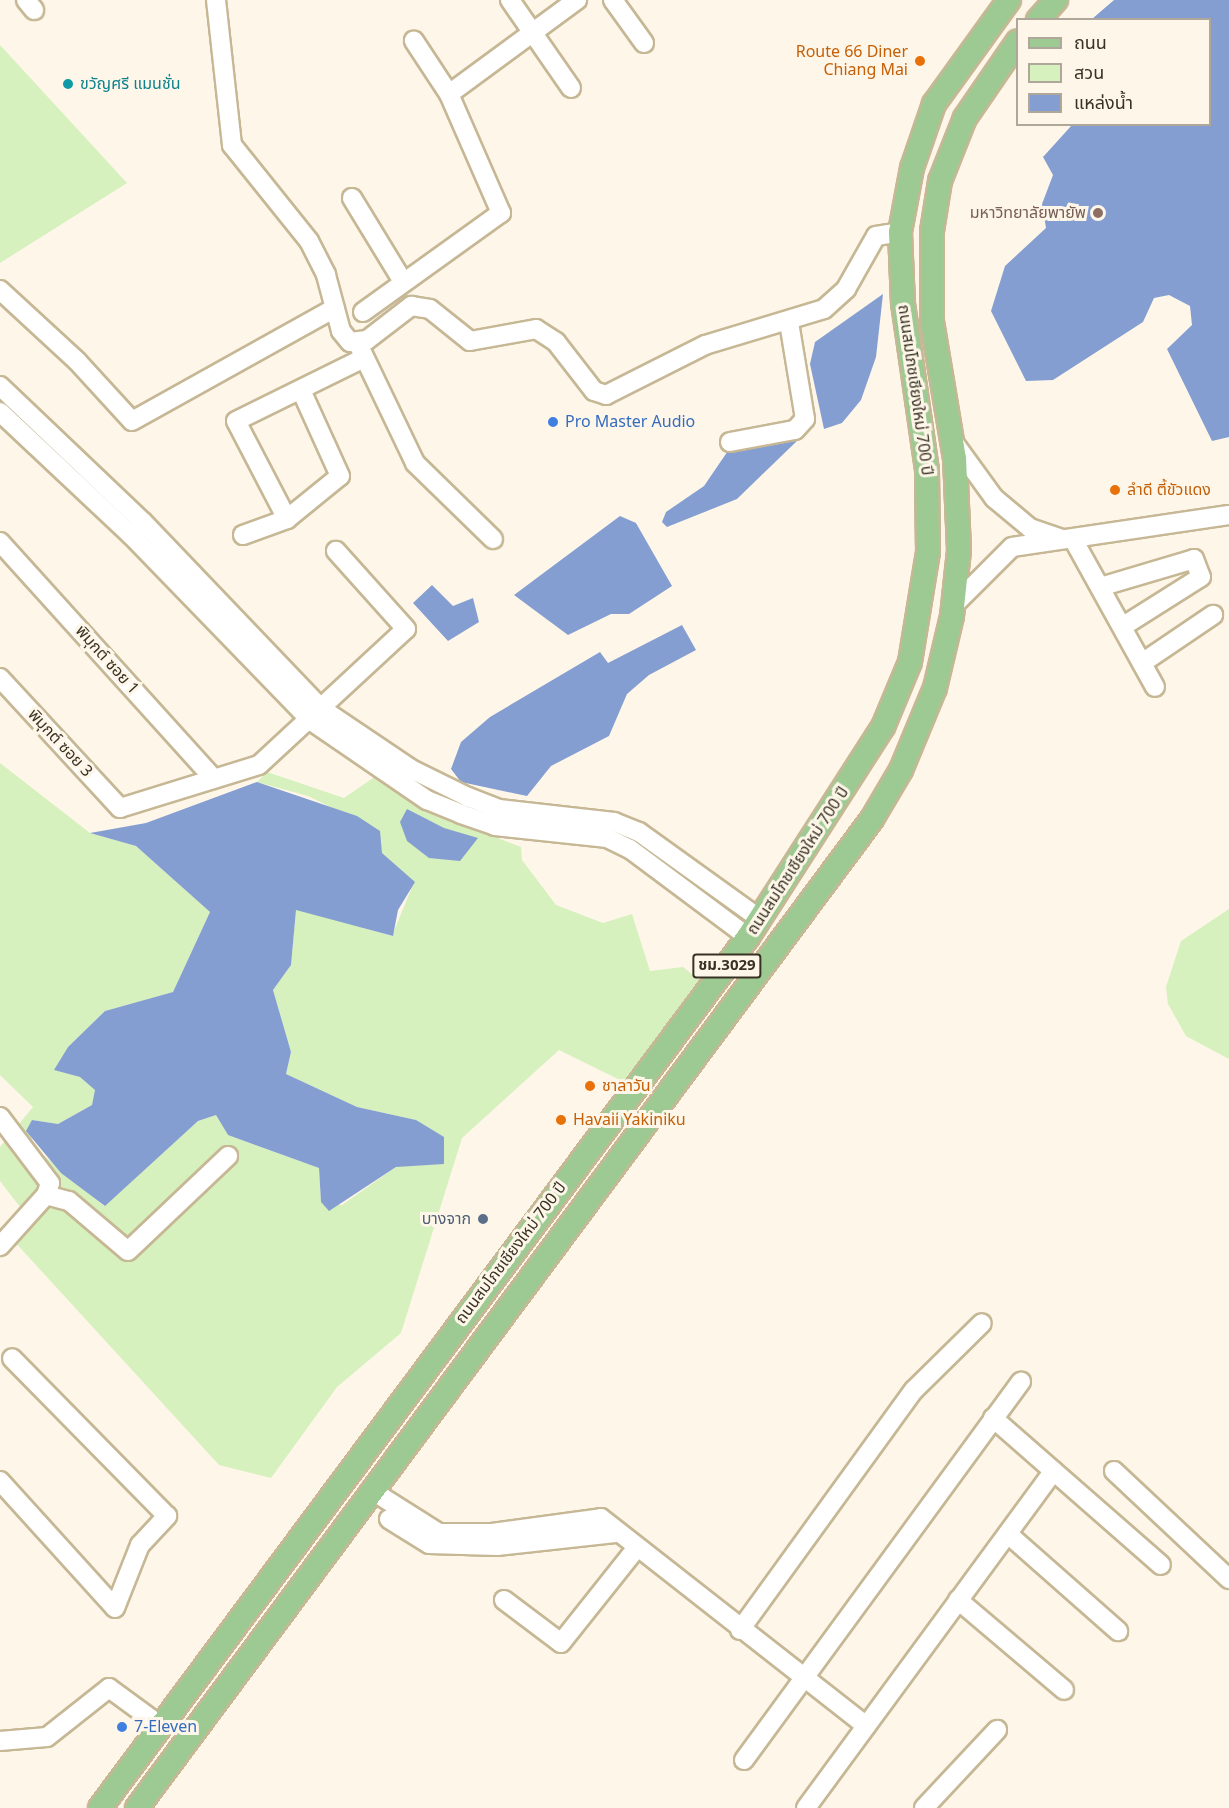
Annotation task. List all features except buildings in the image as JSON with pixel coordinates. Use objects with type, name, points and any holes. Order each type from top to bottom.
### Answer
[{"type":"main road","points":[[1040,18],[1056,0]]},
{"type":"main road","name":"ถนนสมโภชเชียงใหม่ 700 ปี","points":[[99,1808],[158,1724],[754,928],[883,727],[910,662],[922,614],[927,470],[903,304],[900,232],[912,168],[934,104],[1005,1]]},
{"type":"main road","name":"ถนนสมโภชเชียงใหม่ 700 ปี","points":[[137,1808],[872,819],[924,718],[953,606],[959,505],[952,440],[932,321],[932,231],[940,181],[965,118],[1016,42]]},
{"type":"street","points":[[216,0],[232,145],[309,241],[345,338],[360,351],[415,463],[493,539]]},
{"type":"street","points":[[510,0],[572,88]]},
{"type":"street","points":[[449,94],[534,34],[577,0]]},
{"type":"street","points":[[613,0],[644,43]]},
{"type":"street","points":[[363,312],[402,280],[501,213],[449,94],[414,41]]},
{"type":"street","points":[[352,198],[402,280]]},
{"type":"street","points":[[287,519],[236,422],[301,390],[360,351],[411,306],[430,309],[470,340],[536,329],[556,342],[594,391],[606,396],[705,345],[789,322],[837,298],[876,237],[900,232]]},
{"type":"street","points":[[0,290],[77,361],[132,421],[335,308]]},
{"type":"street","points":[[730,442],[795,430],[805,419],[789,322]]},
{"type":"street","points":[[0,386],[92,489],[316,714],[436,784],[500,808],[607,838],[630,849],[754,928]]},
{"type":"street","points":[[243,535],[287,519],[340,476],[301,390]]},
{"type":"street","points":[[0,412],[92,489]]},
{"type":"street","points":[[952,440],[994,498],[1030,528],[1068,539],[1100,586],[1155,687]]},
{"type":"street","points":[[953,606],[1012,547],[1229,515]]},
{"type":"street","name":"พิมุกต์ ซอย 1","points":[[0,542],[214,779]]},
{"type":"street","points":[[214,779],[259,765],[406,629],[336,551]]},
{"type":"street","points":[[1100,586],[1194,559],[1201,577],[1122,627]]},
{"type":"street","points":[[1142,663],[1213,615]]},
{"type":"street","name":"พิมุกต์ ซอย 3","points":[[0,678],[120,808],[214,779]]},
{"type":"street","points":[[0,1117],[48,1174],[46,1195],[0,1246]]},
{"type":"street","points":[[46,1195],[69,1201],[128,1251],[228,1156]]},
{"type":"street","points":[[740,1630],[914,1390],[982,1323]]},
{"type":"street","points":[[0,1481],[115,1608],[140,1545],[167,1516],[12,1358]]},
{"type":"street","points":[[744,1760],[801,1677],[1021,1382]]},
{"type":"street","points":[[993,1418],[1161,1565]]},
{"type":"street","points":[[806,1808],[1054,1471]]},
{"type":"street","points":[[1114,1471],[1229,1579]]},
{"type":"street","points":[[368,1495],[439,1533],[492,1533],[601,1518],[635,1550],[866,1726]]},
{"type":"street","points":[[1008,1534],[1118,1631]]},
{"type":"street","points":[[504,1600],[561,1643],[635,1550]]},
{"type":"street","points":[[958,1600],[1064,1690]]},
{"type":"street","points":[[0,1741],[47,1737],[109,1688],[158,1724]]},
{"type":"street","points":[[924,1808],[997,1730]]},
{"type":"green space","points":[[0,45],[127,183],[0,263]]},
{"type":"green space","points":[[0,763],[90,833],[136,846],[210,912],[173,992],[105,1011],[68,1047],[55,1070],[80,1077],[96,1090],[92,1105],[58,1124],[32,1120],[32,1143],[104,1206],[198,1121],[216,1115],[228,1135],[319,1168],[321,1202],[342,1205],[396,1167],[416,1120],[357,1107],[286,1074],[291,1052],[273,990],[291,965],[296,909],[392,936],[414,882],[382,853],[379,831],[308,796],[257,782],[267,772],[344,798],[376,776],[442,816],[521,847],[522,860],[556,905],[603,923],[632,914],[650,971],[683,967],[703,983],[626,1083],[559,1050],[462,1138],[401,1333],[337,1387],[271,1478],[219,1465],[13,1240],[30,1220],[0,1181],[0,1147],[33,1107],[0,1075]]},
{"type":"green space","points":[[1229,909],[1229,1059],[1186,1036],[1168,1004],[1166,987],[1181,941]]},
{"type":"water","name":"มหาวิทยาลัยพายัพ","points":[[1114,0],[1229,0],[1229,437],[1212,441],[1167,349],[1192,325],[1190,306],[1169,295],[1154,298],[1143,322],[1053,380],[1026,381],[991,311],[1005,266],[1046,228],[1042,204],[1053,175],[1043,157],[1071,126],[1211,126],[1211,18],[1093,18]]},
{"type":"water","points":[[883,294],[876,357],[861,400],[842,423],[824,429],[810,364],[815,342]]},
{"type":"water","points":[[799,439],[737,499],[667,527],[662,522],[666,512],[704,486],[732,445]]},
{"type":"water","points":[[620,516],[636,523],[672,586],[629,614],[611,614],[568,635],[514,595]]},
{"type":"water","points":[[432,585],[453,606],[473,598],[479,622],[448,641],[413,603]]},
{"type":"water","points":[[682,625],[696,650],[649,675],[627,694],[609,736],[551,766],[527,796],[461,782],[451,769],[461,742],[490,717],[600,652],[608,663]]},
{"type":"water","points":[[257,782],[357,816],[380,831],[382,853],[415,882],[398,910],[393,936],[296,910],[291,965],[273,990],[291,1052],[286,1074],[357,1107],[416,1120],[444,1137],[444,1164],[396,1167],[329,1211],[321,1202],[319,1168],[228,1135],[216,1115],[198,1121],[105,1206],[61,1173],[26,1131],[32,1120],[58,1124],[92,1105],[95,1090],[80,1077],[54,1070],[68,1047],[105,1011],[173,992],[210,912],[136,846],[90,833],[146,823]]},
{"type":"water","points":[[407,809],[444,828],[478,838],[460,861],[429,858],[407,841],[400,822]]},
{"type":"place","name":"Route 66 Diner Chiang Mai","points":[[920,61]]},
{"type":"place","name":"ขวัญศรี แมนชั่น","points":[[68,84]]},
{"type":"place","name":"มหาวิทยาลัยพายัพ","points":[[1098,213]]},
{"type":"place","name":"Pro Master Audio","points":[[553,422]]},
{"type":"place","name":"ลำดี ตี้ขัวแดง","points":[[1115,490]]},
{"type":"place","name":"ชาลาวัน","points":[[590,1086]]},
{"type":"place","name":"Havaii Yakiniku","points":[[561,1120]]},
{"type":"place","name":"บางจาก","points":[[483,1219]]},
{"type":"place","name":"7-Eleven","points":[[122,1727]]}]
